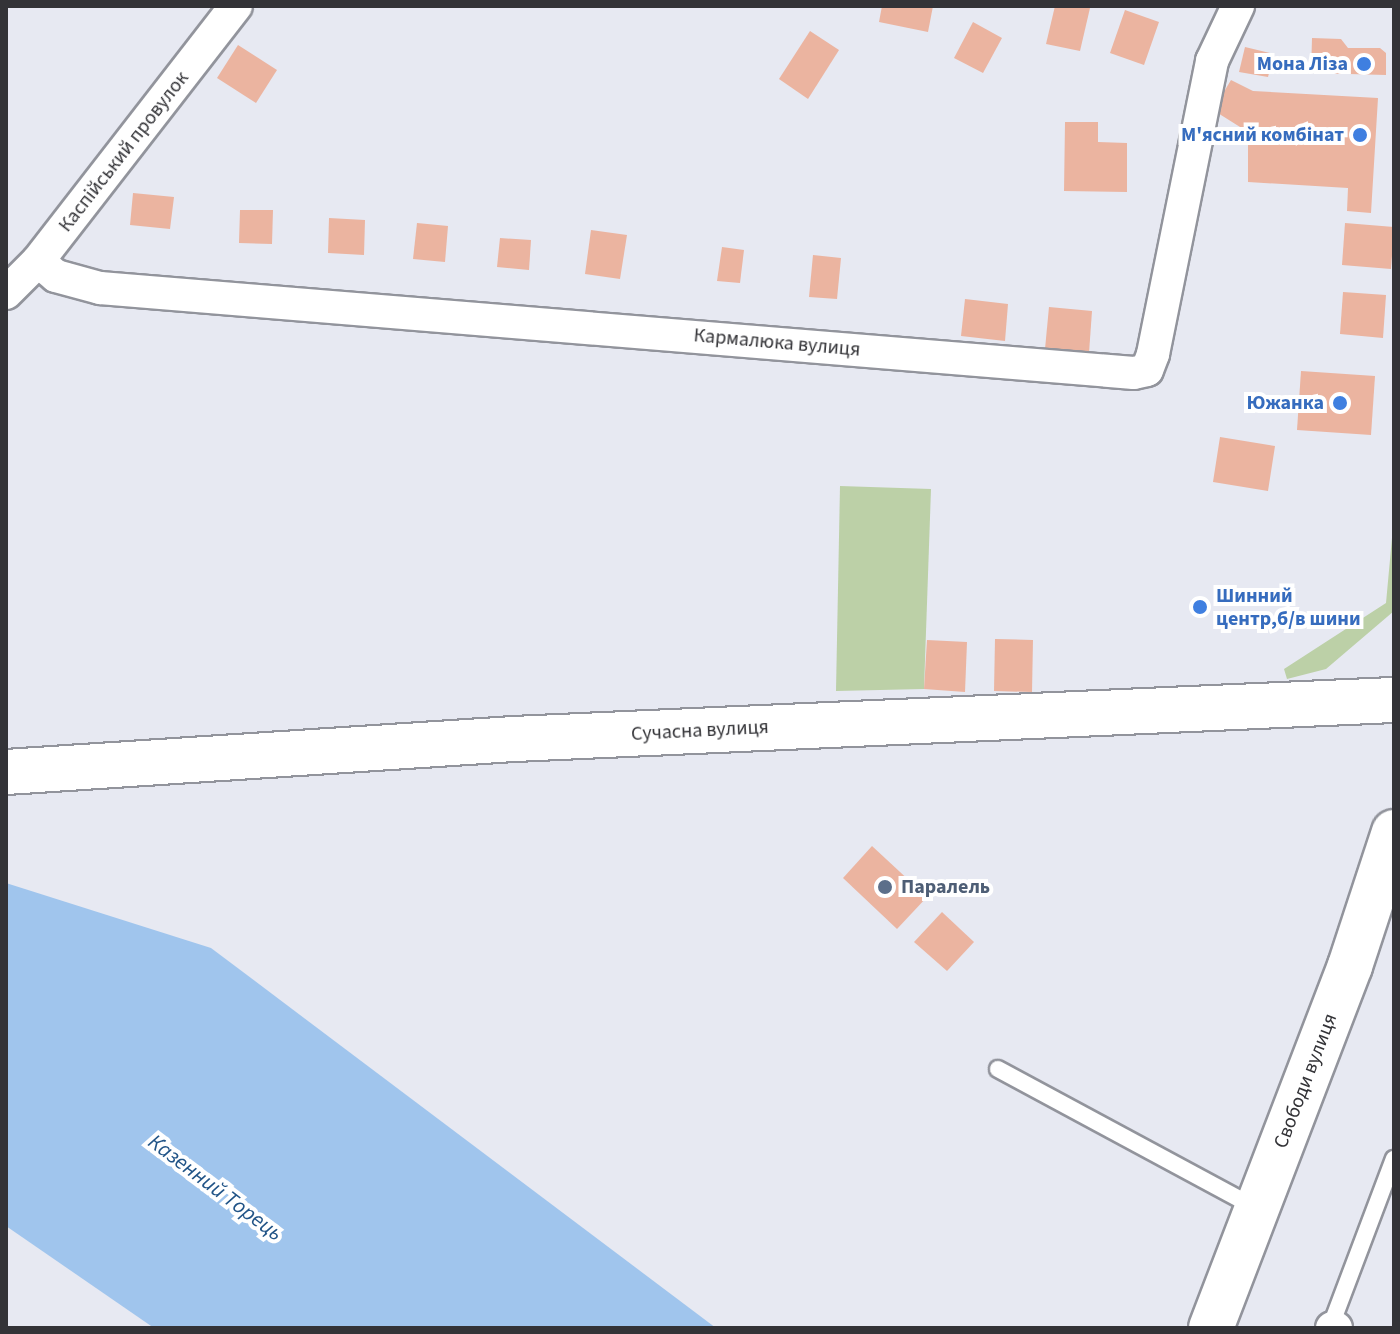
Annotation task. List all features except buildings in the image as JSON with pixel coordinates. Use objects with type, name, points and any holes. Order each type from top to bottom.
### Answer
[{"type":"main road","name":"Сучасна вулиця","points":[[6,772],[514,739],[1394,700]]},
{"type":"main road","name":"Свободи вулиця","points":[[1211,1328],[1350,966],[1394,832]]},
{"type":"street","name":"Каспійський провулок","points":[[6,293],[38,261],[236,6]]},
{"type":"street","name":"Кармалюка вулиця","points":[[38,261],[56,276],[100,288],[1134,373],[1147,370],[1153,354],[1212,61],[1238,6]]},
{"type":"lane","points":[[998,1069],[1257,1208]]},
{"type":"lane","points":[[1332,1328],[1394,1159]]},
{"type":"green space","points":[[840,486],[931,489],[924,689],[836,691]]},
{"type":"green space","points":[[1394,516],[1394,611],[1326,669],[1287,679],[1284,669],[1386,603]]},
{"type":"water","name":"Казенний Торець","points":[[6,883],[211,948],[716,1328],[154,1328],[6,1226]]},
{"type":"place","name":"Мона Ліза","points":[[1364,64]]},
{"type":"place","name":"М'ясний комбінат","points":[[1360,135]]},
{"type":"place","name":"Южанка","points":[[1340,403]]},
{"type":"place","name":"Шинний центр,б/в шини","points":[[1200,607]]},
{"type":"place","name":"Паралель","points":[[885,887]]}]
